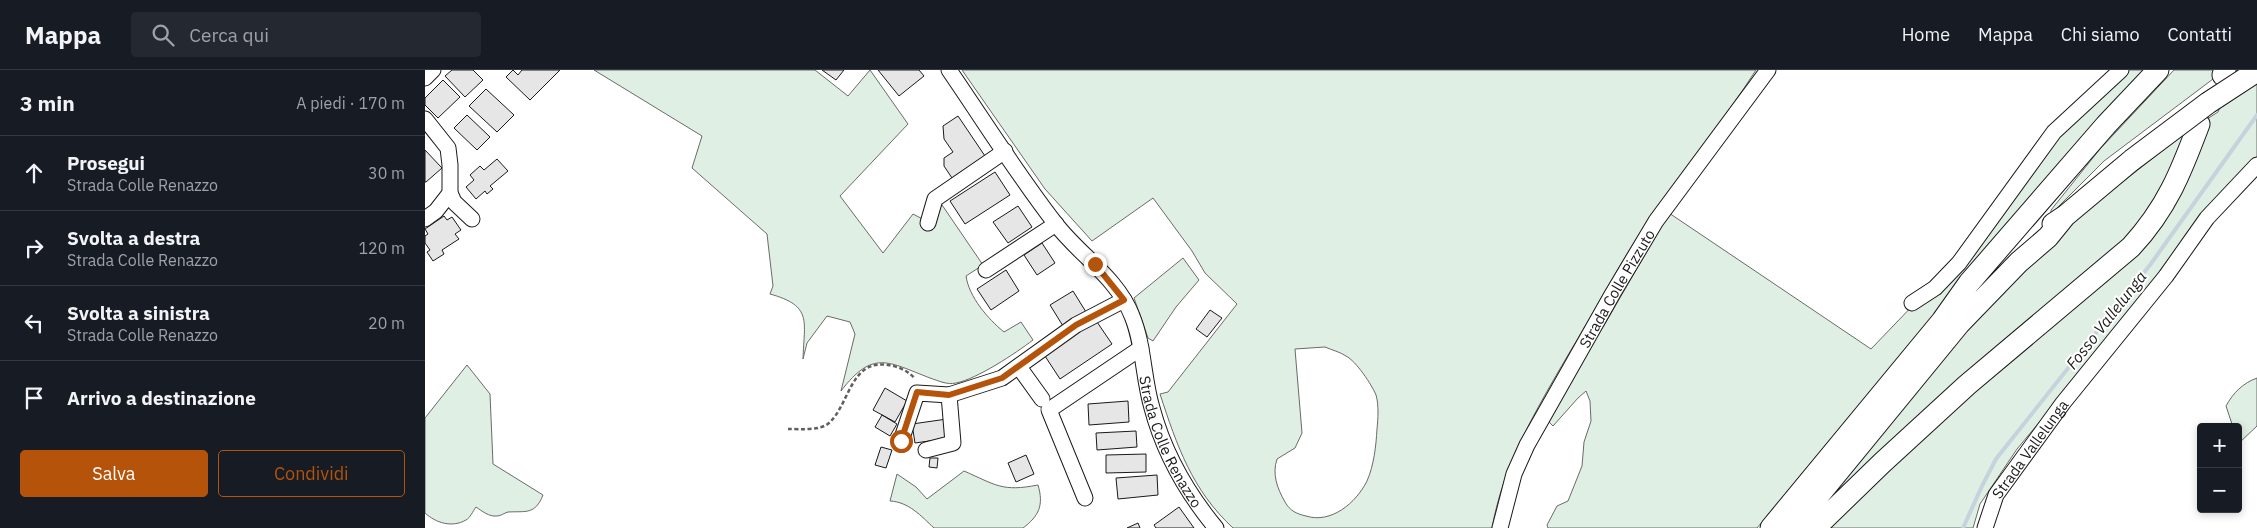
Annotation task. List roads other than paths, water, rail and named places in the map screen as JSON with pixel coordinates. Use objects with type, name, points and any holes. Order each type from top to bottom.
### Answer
[{"type":"highway","points":[[1771,528],[1942,321],[1976,275],[2106,125],[2158,70]]},
{"type":"highway","points":[[1942,321],[2042,231],[2065,216],[2132,160],[2208,103],[2257,70]]},
{"type":"highway","points":[[1815,528],[1967,385],[2131,247],[2151,225],[2179,179],[2199,124]]},
{"type":"highway","points":[[1792,528],[1959,324],[2019,262],[2048,237],[2065,216]]},
{"type":"street","points":[[425,78],[433,70]]},
{"type":"street","name":"Strada Colle Renazzo","points":[[949,70],[1056,224],[1104,273],[1124,300],[1133,316],[1141,348],[1151,408],[1164,443],[1188,491],[1216,528]]},
{"type":"street","name":"Strada Colle Pizzuto","points":[[1500,528],[1514,474],[1527,445],[1613,294],[1656,222],[1768,70]]},
{"type":"street","points":[[1912,303],[1935,288],[1959,263],[2054,132],[2121,70]]},
{"type":"street","points":[[425,120],[447,148],[451,165],[450,193],[454,202],[472,220]]},
{"type":"street","points":[[928,223],[935,199],[1005,151]]},
{"type":"street","name":"Strada Vallelunga","points":[[1985,528],[1996,495],[2063,402],[2165,276],[2207,218],[2257,165]]},
{"type":"street","points":[[425,219],[436,211],[450,193]]},
{"type":"street","points":[[986,270],[1056,224]]},
{"type":"street","points":[[901,441],[917,392],[949,395],[1002,378],[1076,325],[1124,300]]},
{"type":"street","points":[[1085,498],[1049,410],[1141,348]]},
{"type":"street","points":[[1019,367],[1042,399]]},
{"type":"street","points":[[926,450],[953,443],[949,395]]},
{"type":"waterway","name":"Fosso Vallelunga","points":[[1963,528],[1996,459],[2150,265],[2257,115]]}]
